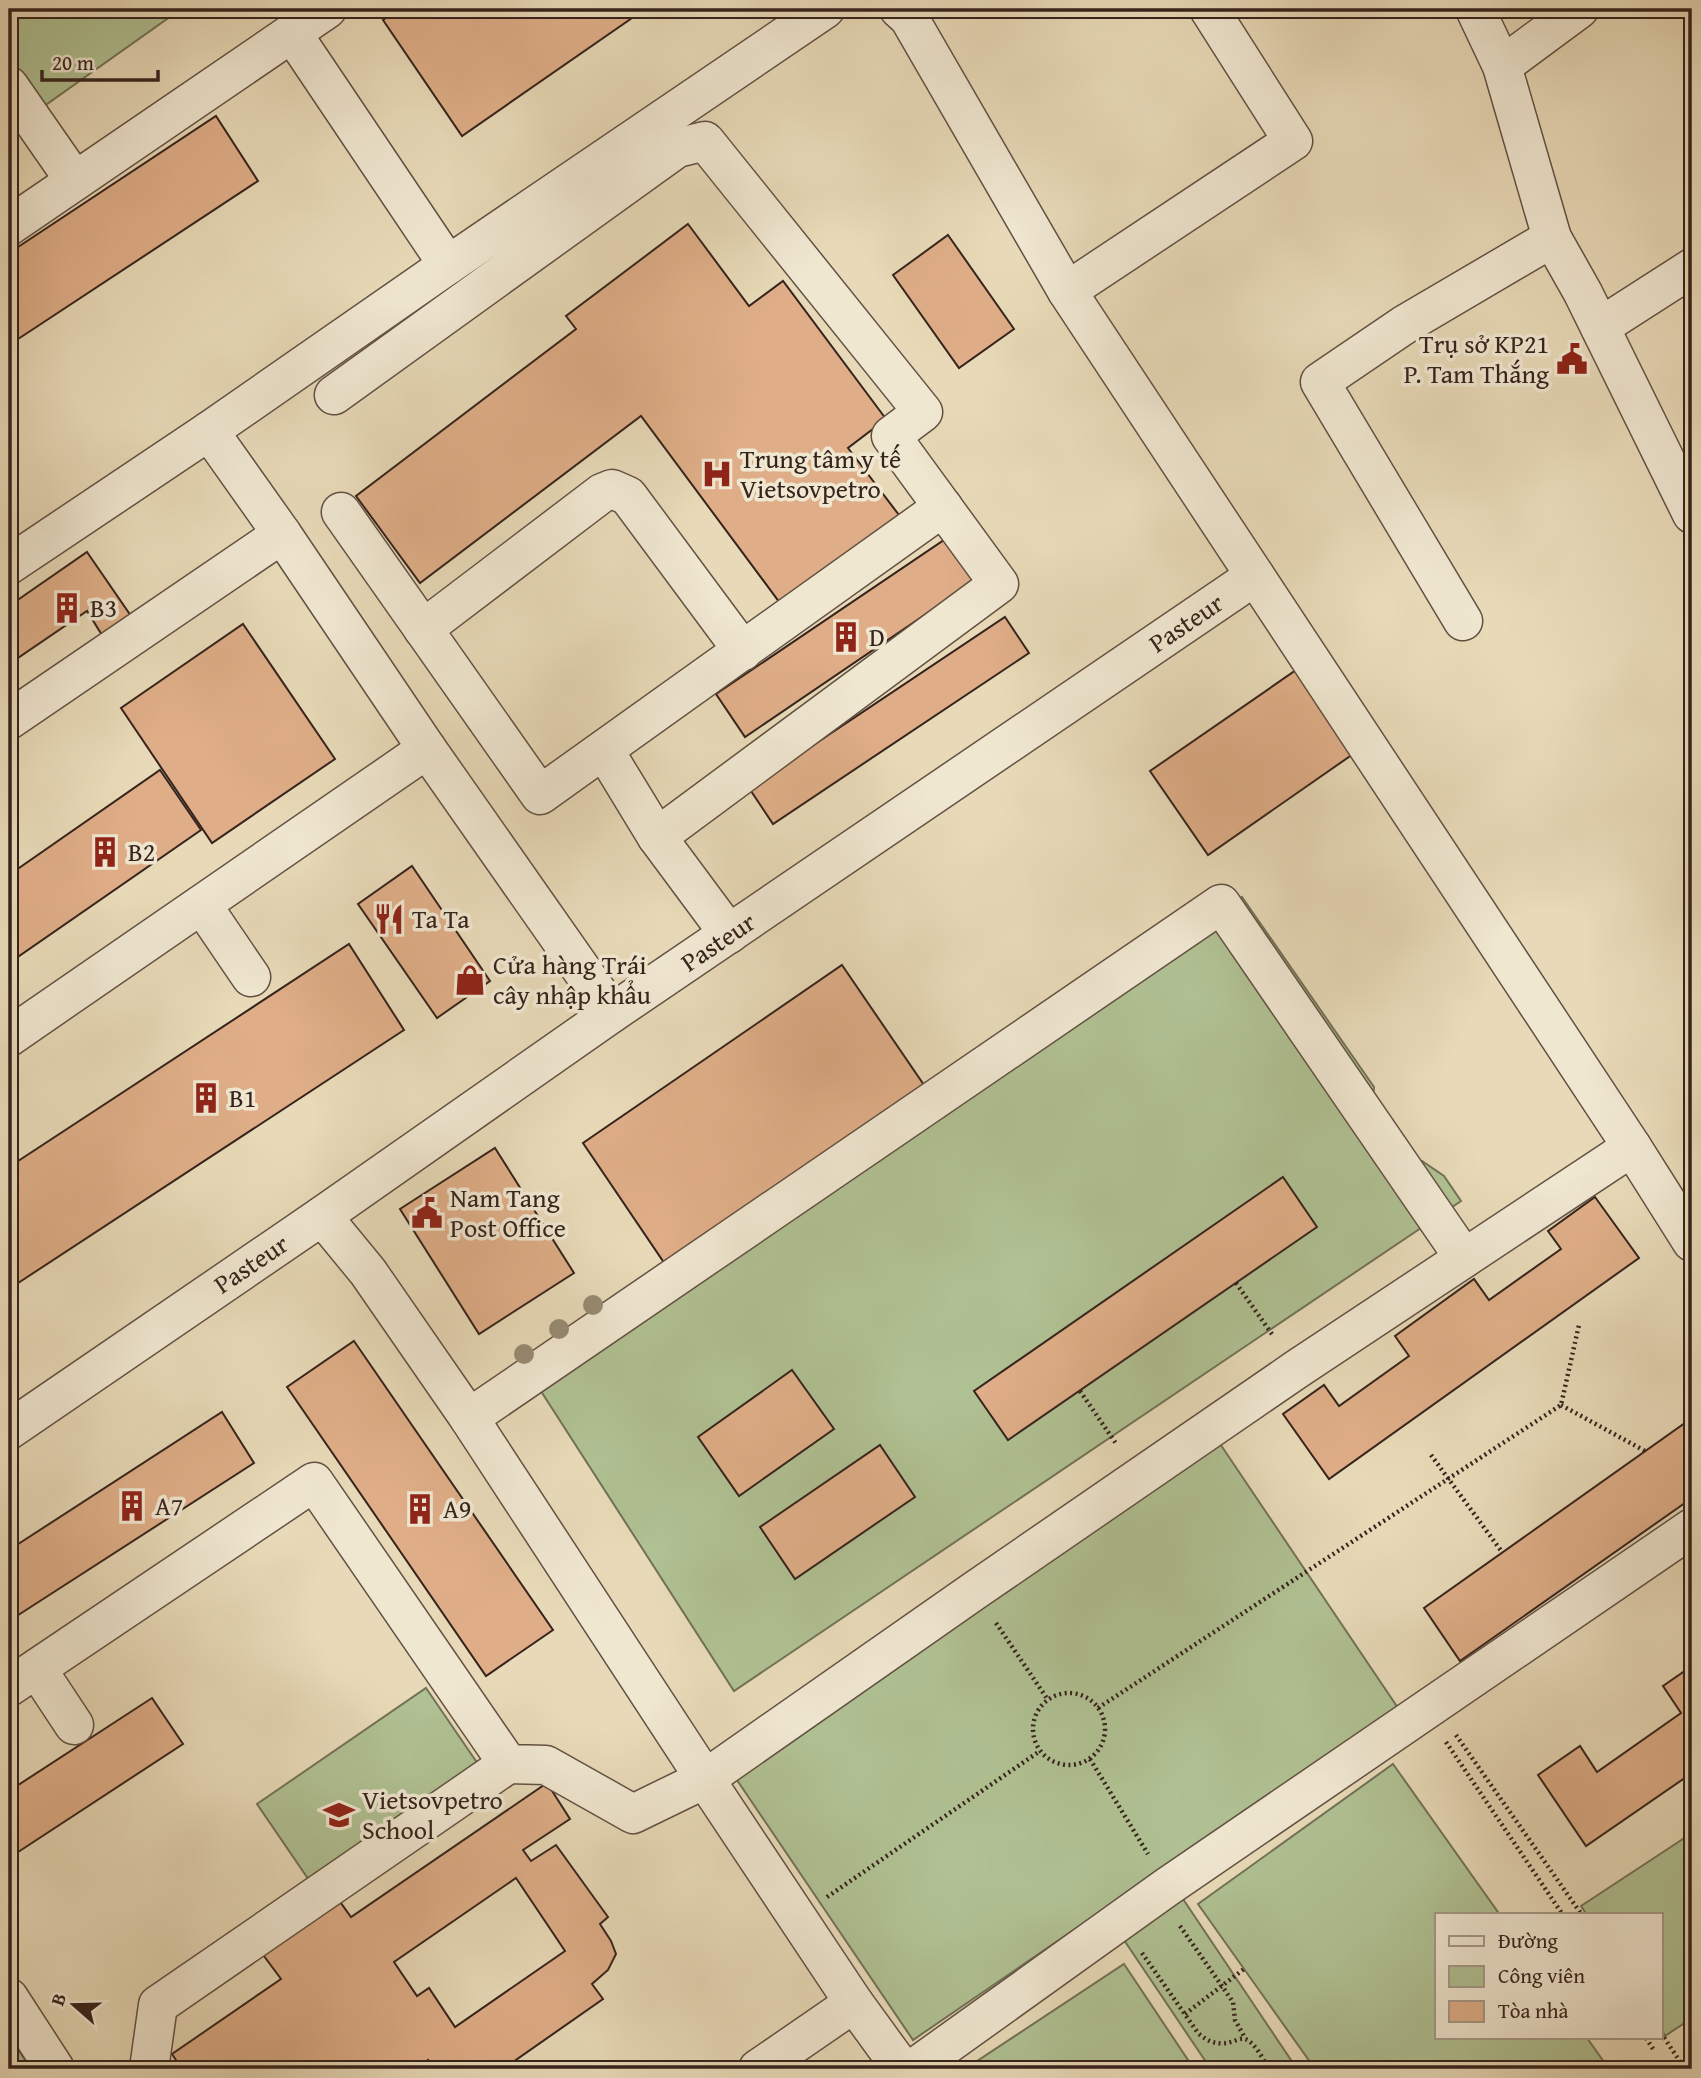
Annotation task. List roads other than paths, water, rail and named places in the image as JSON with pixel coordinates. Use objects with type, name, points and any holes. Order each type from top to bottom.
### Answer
[{"type":"street","points":[[9,226],[327,9]]},
{"type":"street","points":[[9,565],[825,9]]},
{"type":"street","points":[[899,9],[909,18],[1067,291],[1692,1242]]},
{"type":"street","points":[[1067,291],[1293,141],[1209,9]]},
{"type":"street","points":[[1475,9],[1502,66],[1552,237],[1600,327],[1692,514]]},
{"type":"street","points":[[1502,66],[1579,9]]},
{"type":"street","points":[[292,33],[448,265]]},
{"type":"street","points":[[9,86],[75,181]]},
{"type":"street","points":[[334,395],[677,148],[705,141],[923,412],[891,436],[999,584],[657,837]]},
{"type":"street","points":[[1463,621],[1321,382],[1404,325],[1552,237]]},
{"type":"street","points":[[1600,327],[1692,268]]},
{"type":"street","points":[[209,431],[612,1013]]},
{"type":"street","points":[[423,629],[603,493],[612,489],[628,496],[743,650]]},
{"type":"street","points":[[341,512],[540,795],[943,507]]},
{"type":"street","points":[[9,720],[282,534]]},
{"type":"street","name":"Pasteur","points":[[9,1430],[612,1013],[1255,576]]},
{"type":"street","points":[[9,1037],[427,749]]},
{"type":"street","points":[[604,750],[657,837],[729,934]]},
{"type":"street","points":[[469,1418],[1221,904],[1464,1258]]},
{"type":"street","points":[[202,905],[251,977]]},
{"type":"street","points":[[149,2069],[158,2005],[508,1764],[546,1765],[633,1814],[705,1779],[1297,1369],[1632,1147]]},
{"type":"street","points":[[322,1216],[368,1272],[469,1418],[705,1779],[854,2003],[902,2069]]},
{"type":"street","points":[[74,1725],[23,1678],[314,1482],[508,1764]]},
{"type":"street","points":[[913,2069],[1119,1921],[1176,1909],[1434,1704],[1692,1528]]},
{"type":"street","points":[[9,1998],[55,2069]]},
{"type":"street","points":[[758,2069],[854,2003]]},
{"type":"place","name":"Trụ sở KP21 P. Tam Thắng","points":[[1572,359]]},
{"type":"place","name":"Trung tâm y tế Vietsovpetro","points":[[717,474]]},
{"type":"place","name":"B3","points":[[67,608]]},
{"type":"place","name":"D","points":[[846,637]]},
{"type":"place","name":"B2","points":[[105,852]]},
{"type":"place","name":"Ta Ta","points":[[389,919]]},
{"type":"place","name":"Cửa hàng Trái cây nhập khẩu","points":[[470,980]]},
{"type":"place","name":"B1","points":[[206,1098]]},
{"type":"place","name":"Nam Tang Post Office","points":[[427,1213]]},
{"type":"place","name":"A7","points":[[132,1506]]},
{"type":"place","name":"A9","points":[[420,1509]]},
{"type":"place","name":"Vietsovpetro School","points":[[339,1815]]}]
